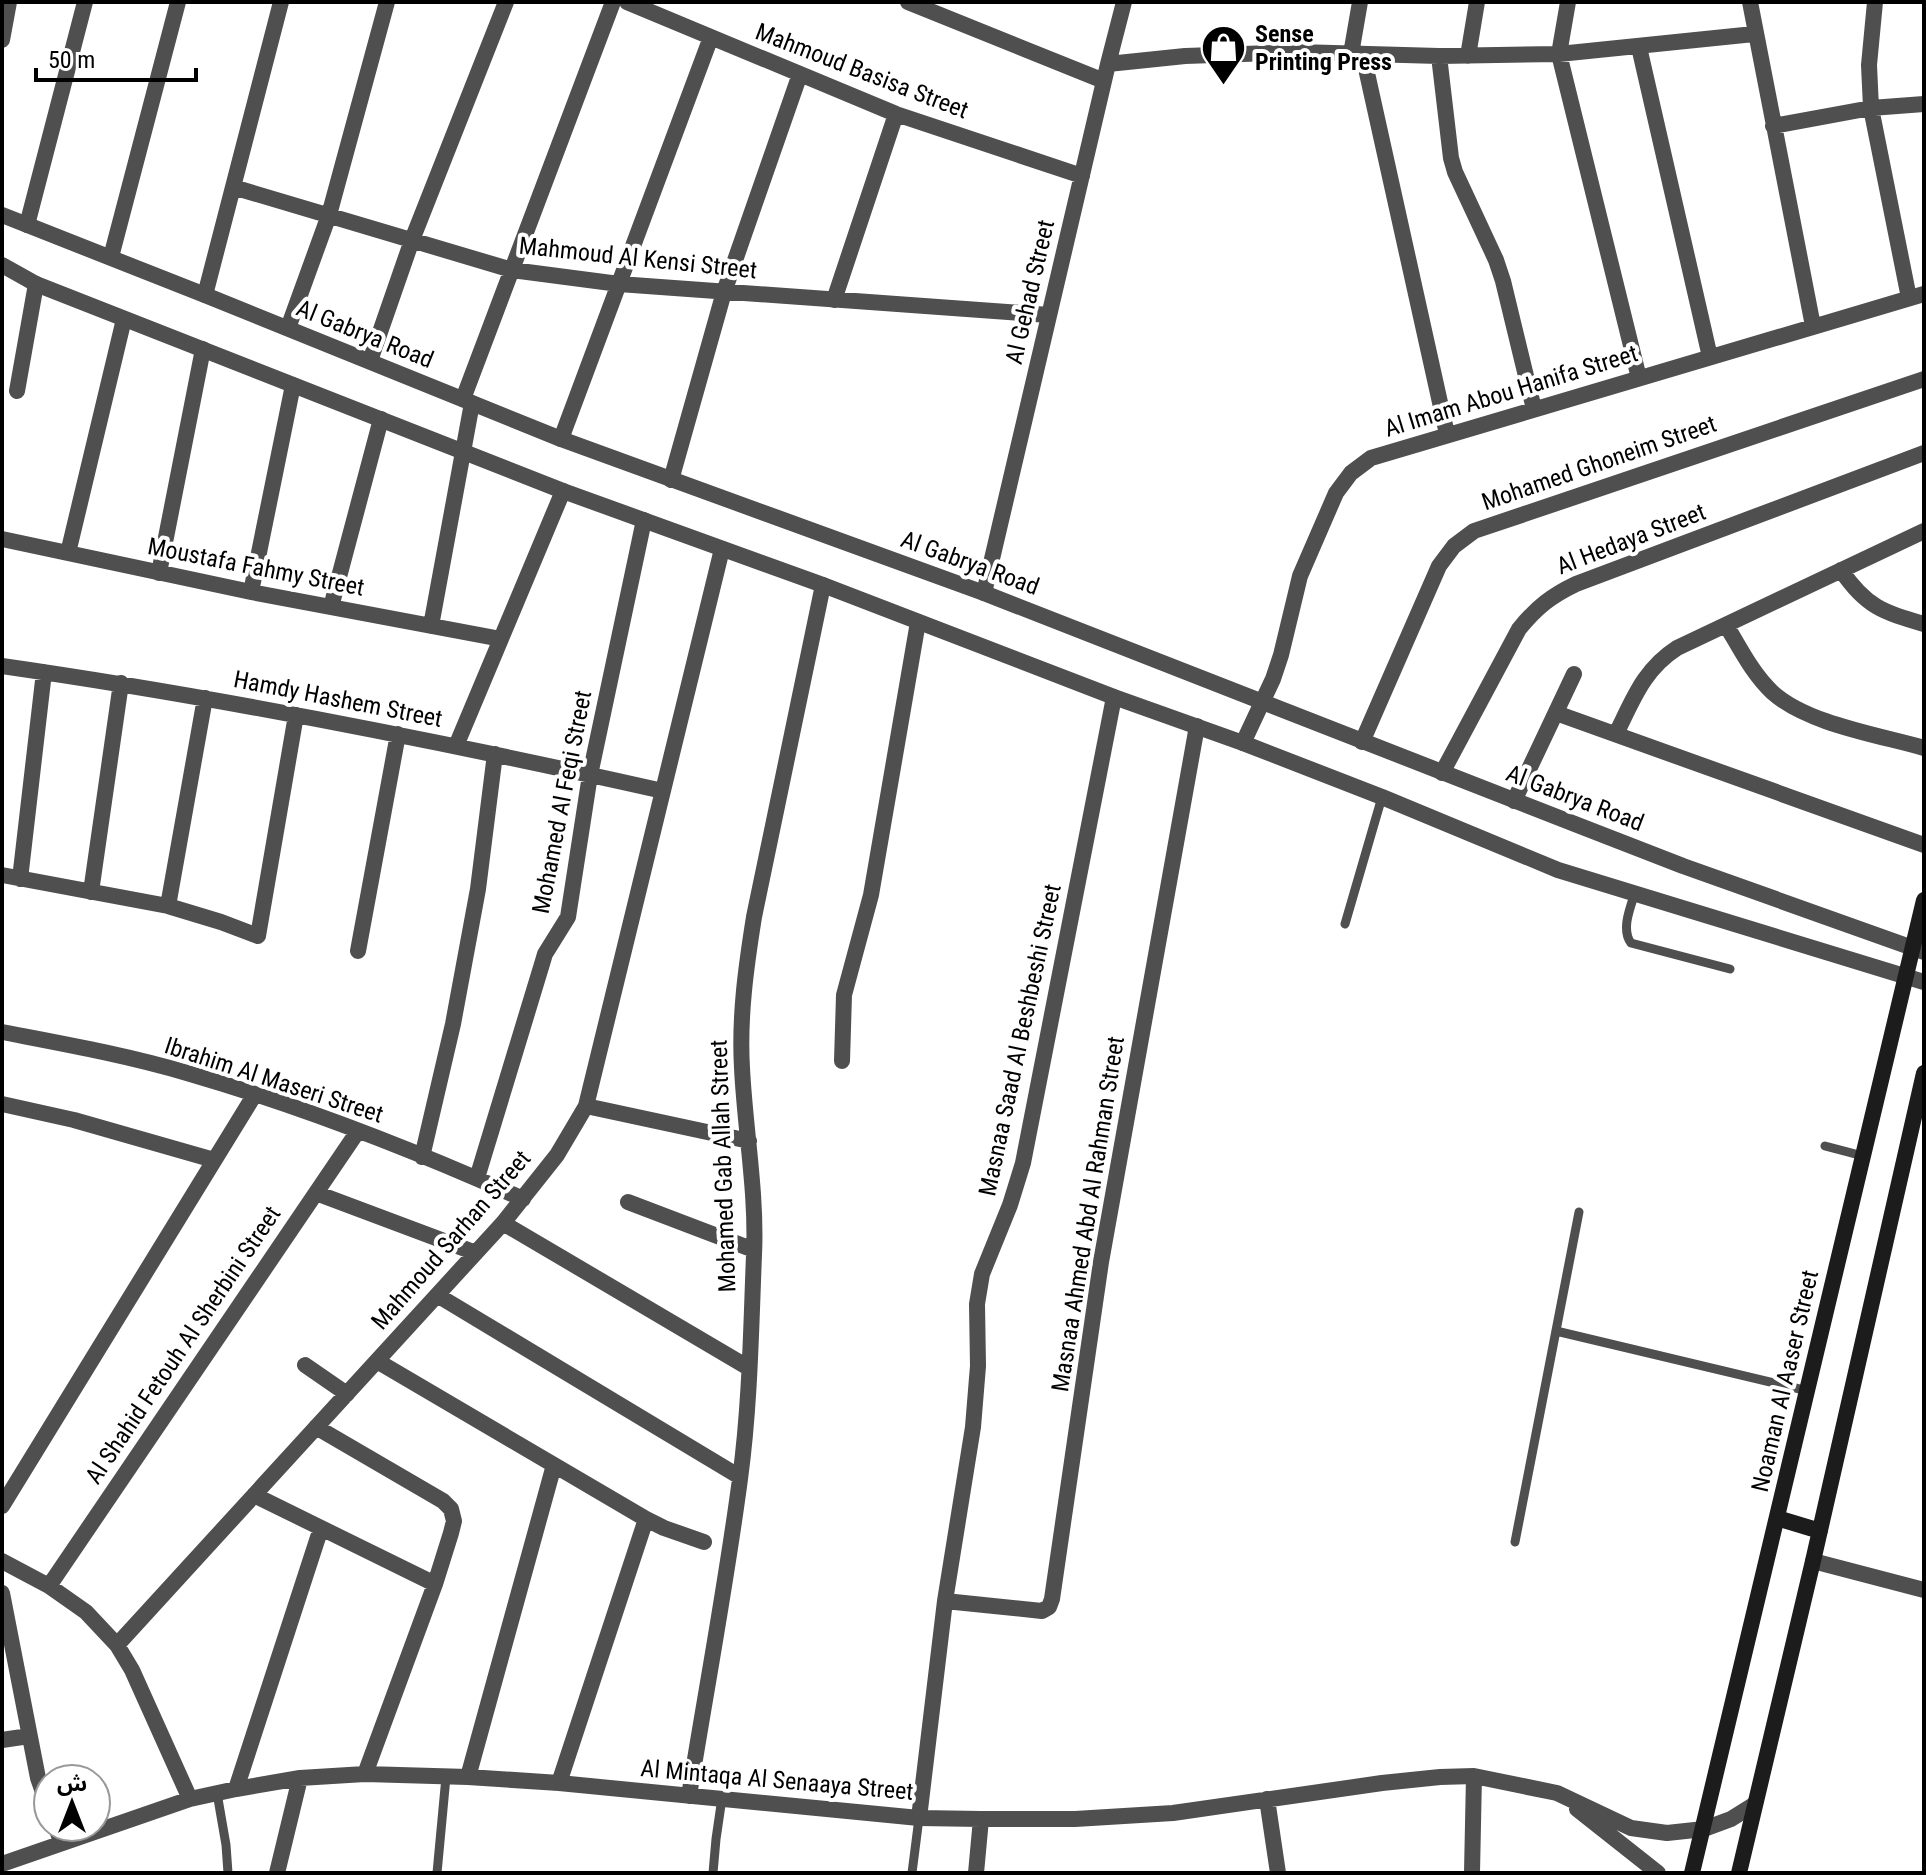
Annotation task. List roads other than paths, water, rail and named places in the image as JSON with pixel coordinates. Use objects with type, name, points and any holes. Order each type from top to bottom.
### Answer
[{"type":"main road","name":"Noaman Al Aaser Street","points":[[1692,1873],[1906,975],[1918,950],[1924,900]]},
{"type":"main road","points":[[1739,1873],[1924,1073]]},
{"type":"main road","points":[[1777,1518],[1820,1531]]},
{"type":"street","points":[[2,40],[9,2]]},
{"type":"street","points":[[27,225],[85,2]]},
{"type":"street","points":[[111,257],[178,2]]},
{"type":"street","points":[[205,295],[281,2]]},
{"type":"street","points":[[288,328],[329,215],[387,2]]},
{"type":"street","points":[[370,361],[412,240],[506,2]]},
{"type":"street","points":[[431,626],[468,401],[512,270],[613,2]]},
{"type":"street","name":"Mahmoud Basisa Street","points":[[627,2],[896,114],[1082,176]]},
{"type":"street","points":[[908,2],[1106,72],[1185,56],[1298,52],[1439,56],[1559,54],[1754,34]]},
{"type":"street","name":"Al Gehad Street","points":[[984,593],[1124,2]]},
{"type":"street","points":[[1360,2],[1357,54],[1447,434]]},
{"type":"street","points":[[1468,56],[1477,2]]},
{"type":"street","points":[[1568,2],[1559,54],[1639,378]]},
{"type":"street","points":[[1750,2],[1813,326]]},
{"type":"street","points":[[1875,2],[1869,65],[1871,108],[1916,296]]},
{"type":"street","points":[[561,439],[711,37]]},
{"type":"street","points":[[1639,47],[1710,357]]},
{"type":"street","points":[[1439,56],[1451,158],[1503,281],[1534,409]]},
{"type":"street","points":[[671,480],[724,292],[800,74]]},
{"type":"street","points":[[1773,126],[1871,108],[1924,104]]},
{"type":"street","points":[[834,300],[896,114]]},
{"type":"street","name":"Mahmoud Al Kensi Street","points":[[233,187],[512,270],[619,284],[1049,315]]},
{"type":"street","name":"Al Gabrya Road","points":[[2,215],[561,439],[984,593],[1683,866],[1918,950]]},
{"type":"street","points":[[2,265],[36,284],[563,491],[1243,743],[1558,870],[1924,982]]},
{"type":"street","points":[[17,391],[36,284]]},
{"type":"street","name":"Al Imam Abou Hanifa Street","points":[[1243,743],[1281,655],[1300,576],[1336,493],[1351,473],[1371,458],[1916,296]]},
{"type":"street","points":[[68,553],[124,319]]},
{"type":"street","points":[[159,573],[203,349]]},
{"type":"street","name":"Mohamed Ghoneim Street","points":[[1362,742],[1439,566],[1454,546],[1474,531],[1924,379]]},
{"type":"street","points":[[251,592],[293,385]]},
{"type":"street","points":[[331,607],[381,419]]},
{"type":"street","name":"Al Hedaya Street","points":[[1442,773],[1519,629],[1535,610],[1554,595],[1924,453]]},
{"type":"street","points":[[456,746],[563,491]]},
{"type":"street","name":"Mohamed Al Feqi Street","points":[[477,1178],[545,954],[568,917],[590,775],[644,520]]},
{"type":"street","points":[[1616,734],[1649,671],[1677,648],[1924,531]]},
{"type":"street","name":"Moustafa Fahmy Street","points":[[2,539],[251,592],[501,639]]},
{"type":"street","name":"Mahmoud Sarhan Street","points":[[117,1645],[503,1223],[557,1155],[586,1106],[722,549]]},
{"type":"street","points":[[1841,570],[1853,588],[1869,603],[1888,613],[1924,624]]},
{"type":"street","name":"Mohamed Gab Allah Street","points":[[689,1796],[740,1477],[749,1368],[754,1250],[742,1067],[746,967],[823,585]]},
{"type":"street","points":[[842,1061],[844,995],[871,895],[918,622]]},
{"type":"street","points":[[1726,625],[1750,666],[1773,692],[1802,712],[1924,748]]},
{"type":"street","name":"Hamdy Hashem Street","points":[[2,666],[121,683],[398,734],[663,791]]},
{"type":"street","points":[[20,879],[44,672]]},
{"type":"street","points":[[1514,801],[1574,674]]},
{"type":"street","points":[[91,892],[121,683]]},
{"type":"street","name":"Masnaa Saad Al Beshbeshi Street","points":[[919,1818],[945,1601],[973,1427],[978,1366],[977,1304],[982,1274],[1023,1163],[1114,697]]},
{"type":"street","points":[[168,906],[205,698]]},
{"type":"street","points":[[1556,713],[1924,845]]},
{"type":"street","points":[[2,875],[168,906],[258,936],[296,715]]},
{"type":"street","name":"Masnaa Ahmed Abd Al Rahman Street","points":[[945,1601],[1042,1611],[1049,1607],[1052,1599],[1101,1262],[1197,726]]},
{"type":"street","points":[[358,951],[398,734]]},
{"type":"street","points":[[422,1157],[453,1024],[478,889],[495,754]]},
{"type":"street","name":"Ibrahim Al Maseri Street","points":[[2,1032],[113,1054],[255,1094],[358,1131],[523,1199]]},
{"type":"street","points":[[2,1506],[255,1094]]},
{"type":"street","points":[[2,1104],[74,1120],[214,1160]]},
{"type":"street","points":[[586,1106],[749,1141]]},
{"type":"street","name":"Al Shahid Fetouh Al Sherbini Street","points":[[49,1586],[358,1131]]},
{"type":"street","points":[[316,1193],[476,1253]]},
{"type":"street","points":[[628,1202],[754,1250]]},
{"type":"street","points":[[503,1223],[749,1368]]},
{"type":"street","points":[[437,1295],[740,1477]]},
{"type":"street","points":[[377,1361],[646,1519],[704,1542]]},
{"type":"street","points":[[305,1365],[347,1394]]},
{"type":"street","points":[[316,1427],[443,1501],[451,1509],[454,1521],[435,1584],[365,1774]]},
{"type":"street","points":[[468,1777],[554,1465]]},
{"type":"street","points":[[254,1495],[435,1584]]},
{"type":"street","points":[[559,1783],[646,1519]]},
{"type":"street","points":[[236,1789],[321,1528]]},
{"type":"street","points":[[2,1561],[49,1586],[86,1612],[117,1645],[132,1670],[190,1799]]},
{"type":"street","points":[[1813,1561],[1924,1590]]},
{"type":"street","points":[[2,1596],[10,1680],[35,1763]]},
{"type":"street","points":[[2,1740],[29,1736]]},
{"type":"street","name":"Al Mintaqa Al Senaaya Street","points":[[112,1820],[236,1789],[300,1778],[365,1774],[559,1783],[919,1818],[1075,1819],[1173,1813],[1382,1783],[1474,1776],[1557,1793],[1631,1828],[1667,1833],[1704,1829],[1731,1819],[1755,1804]]},
{"type":"street","points":[[1472,1873],[1474,1776]]},
{"type":"street","points":[[277,1873],[300,1778]]},
{"type":"street","name":"Al Mintaqa Al Senaaya Street","points":[[1557,1793],[1658,1873]]},
{"type":"street","points":[[1267,1799],[1278,1873]]},
{"type":"street","points":[[976,1873],[981,1819]]},
{"type":"street","name":"Al Mintaqa Al Senaaya Street","points":[[2,1864],[43,1843]]},
{"type":"lane","points":[[1345,924],[1382,797]]},
{"type":"lane","points":[[1635,893],[1626,930],[1631,943],[1730,969]]},
{"type":"lane","points":[[1825,1146],[1863,1156]]},
{"type":"lane","points":[[1515,1542],[1579,1212]]},
{"type":"lane","points":[[1556,1331],[1808,1391]]},
{"type":"lane","points":[[437,1873],[446,1777]]},
{"type":"lane","points":[[217,1793],[228,1873]]},
{"type":"lane","points":[[713,1873],[722,1798]]},
{"type":"lane","points":[[912,1873],[919,1818]]},
{"type":"place","name":"Sense Printing Press","points":[[1224,87]]}]
